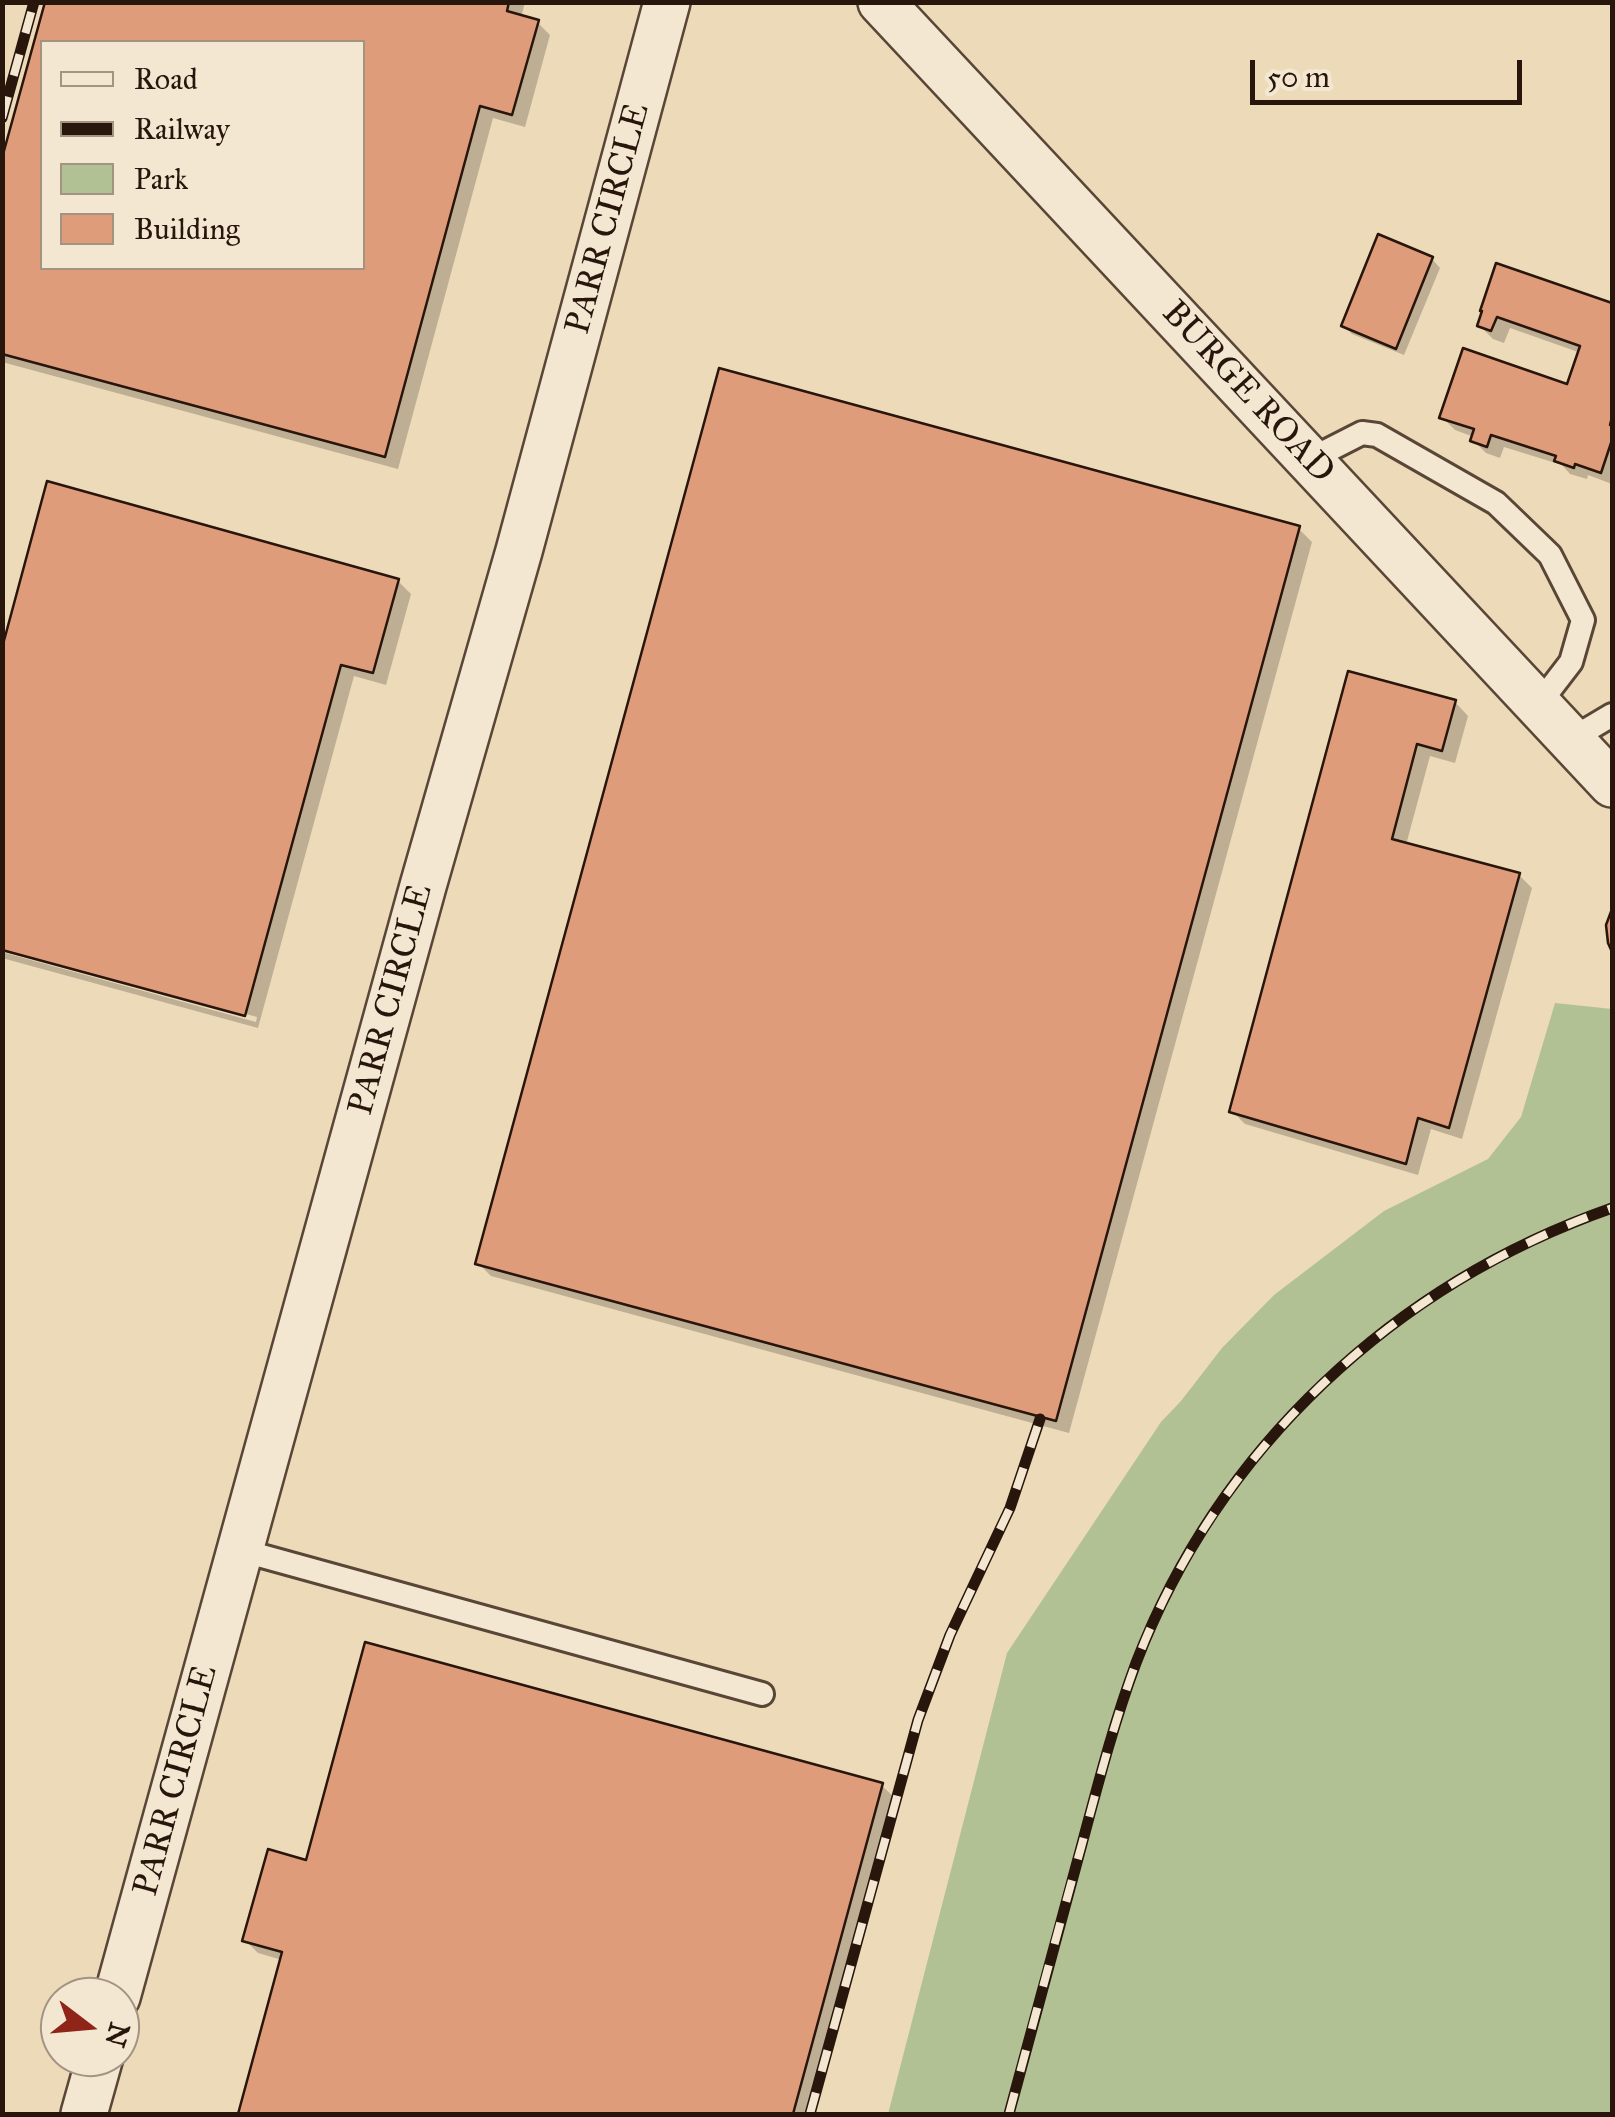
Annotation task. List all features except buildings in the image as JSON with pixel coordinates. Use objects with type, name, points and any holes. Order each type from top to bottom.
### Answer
[{"type":"street","name":"PARR CIRCLE","points":[[123,1977],[423,886],[520,550],[668,2]]},
{"type":"street","name":"BURGE ROAD","points":[[881,2],[1612,784]]},
{"type":"street","points":[[84,2114],[94,2077]]},
{"type":"lane","points":[[1309,460],[1362,433],[1376,436],[1496,503],[1550,554],[1584,620],[1571,662],[1538,705]]},
{"type":"lane","points":[[1570,740],[1612,716]]},
{"type":"lane","points":[[240,1550],[762,1694]]},
{"type":"green space","points":[[1555,1003],[1612,1009],[1612,2114],[888,2114],[1007,1653],[1161,1422],[1222,1348],[1274,1295],[1384,1211],[1488,1159],[1521,1117]]},
{"type":"railway","points":[[2,118],[34,2]]},
{"type":"railway","points":[[1009,2114],[1128,1685],[1171,1585],[1215,1511],[1266,1444],[1324,1383],[1388,1328],[1458,1281],[1533,1241],[1612,1208]]},
{"type":"railway","points":[[810,2114],[918,1720],[950,1635],[1010,1508],[1040,1419]]}]
